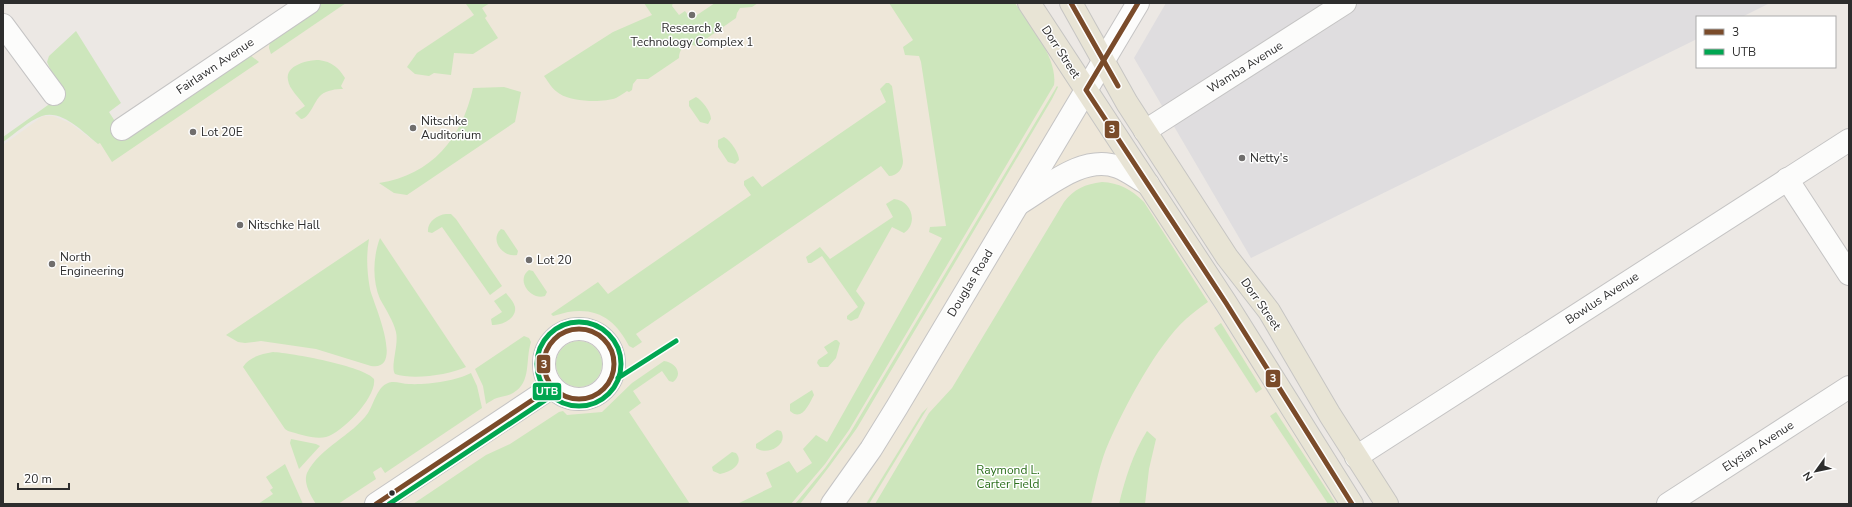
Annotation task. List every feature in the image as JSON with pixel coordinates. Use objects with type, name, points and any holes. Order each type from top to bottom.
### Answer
[{"type":"main road","name":"Dorr Street","points":[[1029,3],[1226,303],[1352,504]]},
{"type":"main road","name":"Dorr Street","points":[[1071,3],[1127,103],[1227,257],[1269,311],[1356,457],[1387,504]]},
{"type":"street","name":"Fairlawn Avenue","points":[[122,129],[309,3]]},
{"type":"street","name":"Douglas Road","points":[[832,504],[871,450],[1138,3]]},
{"type":"street","name":"Wamba Avenue","points":[[1145,131],[1345,3]]},
{"type":"street","points":[[3,25],[54,94]]},
{"type":"street","name":"Bowlus Avenue","points":[[1356,457],[1849,140]]},
{"type":"street","points":[[1016,206],[1077,169],[1093,165],[1105,164],[1119,167],[1148,184]]},
{"type":"street","points":[[1787,179],[1849,274]]},
{"type":"street","points":[[376,504],[552,387]]},
{"type":"street","name":"Elysian Avenue","points":[[1668,504],[1849,387]]},
{"type":"shaded area","points":[[309,3],[1022,3],[1141,194],[1341,504],[3,504],[3,145],[43,116],[53,116],[70,123],[98,144]]},
{"type":"shaded area","points":[[1166,3],[1770,3],[1744,16],[1696,16],[1696,39],[1251,258],[1134,58]]},
{"type":"green space","points":[[317,3],[346,3],[271,54],[269,48],[270,40]]},
{"type":"green space","points":[[490,3],[482,8],[487,16],[485,18],[498,38],[473,54],[454,53],[451,75],[434,73],[429,76],[415,74],[407,67],[417,53],[474,15],[466,4]]},
{"type":"green space","points":[[644,3],[673,3],[672,6],[679,15],[685,11],[691,19],[715,3],[758,3],[752,7],[740,8],[736,18],[696,46],[684,46],[680,51],[679,58],[648,79],[637,79],[633,84],[632,90],[629,92],[627,91],[616,98],[603,101],[572,99],[565,97],[553,88],[544,76],[613,32],[652,15]]},
{"type":"green space","points":[[889,3],[1015,3],[1035,31],[1052,63],[1054,85],[849,430],[825,464],[791,504],[737,504],[772,487],[766,473],[789,461],[797,473],[812,463],[803,449],[816,435],[827,442],[942,238],[929,232],[930,227],[946,226],[921,62],[919,56],[905,55],[903,47],[913,40]]},
{"type":"green space","points":[[76,31],[121,103],[109,112],[118,126],[250,55],[259,62],[112,162],[100,143],[98,144],[72,123],[57,116],[50,115],[37,118],[3,142],[3,137],[65,93],[53,75],[47,62],[49,56]]},
{"type":"green space","points":[[319,60],[328,62],[340,71],[345,78],[341,86],[343,89],[323,93],[318,98],[307,116],[301,119],[295,113],[305,106],[290,87],[288,75],[290,71],[298,64]]},
{"type":"green space","points":[[886,83],[889,83],[892,86],[903,161],[899,172],[889,176],[881,166],[636,334],[642,342],[633,348],[629,346],[624,337],[612,323],[597,314],[579,311],[553,316],[551,314],[598,282],[608,294],[751,195],[744,185],[744,181],[753,176],[762,187],[886,102],[880,89]]},
{"type":"green space","points":[[1057,86],[1058,87],[1052,99],[857,428],[800,504],[795,504],[825,468],[850,433]]},
{"type":"green space","points":[[504,87],[521,92],[515,122],[407,195],[394,193],[379,183],[398,179],[414,172],[429,163],[442,151],[461,123],[473,88]]},
{"type":"green space","points":[[696,97],[703,103],[710,113],[711,119],[708,124],[700,122],[689,106],[689,101]]},
{"type":"green space","points":[[724,137],[732,144],[738,154],[739,160],[735,164],[728,162],[718,147],[718,140]]},
{"type":"green space","name":"Raymond L. Carter Field","points":[[1102,182],[1114,184],[1124,188],[1144,202],[1208,302],[1186,319],[1175,330],[1153,360],[1133,394],[1103,457],[1091,504],[875,504],[929,413],[952,388],[1064,202],[1076,190],[1090,184]]},
{"type":"green space","points":[[894,199],[905,203],[909,208],[912,218],[911,224],[909,229],[904,233],[892,227],[856,291],[865,303],[858,318],[851,321],[847,319],[847,316],[858,307],[822,256],[811,263],[808,263],[806,257],[820,247],[830,259],[893,217],[886,204]]},
{"type":"green space","points":[[446,214],[451,214],[456,219],[502,286],[490,295],[442,227],[432,233],[428,232],[429,225],[433,220]]},
{"type":"green space","points":[[501,229],[504,230],[518,251],[517,255],[507,254],[499,247],[496,238]]},
{"type":"green space","points":[[380,238],[466,367],[441,374],[421,377],[395,374],[393,366],[397,337],[391,319],[377,292],[374,268]]},
{"type":"green space","points":[[369,239],[367,264],[370,289],[387,347],[386,358],[381,365],[371,366],[316,349],[261,341],[245,343],[238,342],[226,335]]},
{"type":"green space","points":[[529,270],[533,271],[547,292],[545,296],[540,297],[530,293],[526,289],[524,279],[525,274]]},
{"type":"green space","points":[[506,293],[515,307],[514,315],[504,323],[492,325],[491,319],[502,312],[494,301]]},
{"type":"green space","points":[[1221,323],[1262,389],[1256,393],[1214,328]]},
{"type":"green space","points":[[524,336],[529,338],[531,342],[527,370],[523,383],[513,393],[496,398],[486,404],[483,386],[475,369]]},
{"type":"green space","points":[[835,340],[840,343],[836,358],[828,367],[820,367],[817,363],[818,360],[828,353],[824,347]]},
{"type":"green space","points":[[579,341],[592,345],[598,351],[602,364],[598,377],[592,383],[579,387],[566,383],[560,377],[556,364],[560,351],[566,345]]},
{"type":"green space","points":[[273,352],[326,361],[357,369],[368,374],[374,379],[370,395],[349,422],[333,434],[322,438],[317,438],[288,431],[285,429],[243,367],[252,358]]},
{"type":"green space","points":[[664,361],[672,364],[677,369],[678,375],[676,379],[673,382],[669,381],[662,371],[633,391],[641,403],[629,412],[690,504],[413,504],[486,455],[510,444],[559,412],[563,411],[567,415],[602,412],[632,383]]},
{"type":"green space","points":[[471,373],[477,386],[482,408],[385,473],[381,467],[373,472],[376,479],[338,504],[316,504],[307,485],[307,473],[320,456],[354,428],[368,413],[378,392],[384,385],[393,382],[416,384],[441,382]]},
{"type":"green space","points":[[812,390],[814,395],[802,413],[794,414],[790,411],[790,404]]},
{"type":"green space","points":[[928,407],[869,504],[866,504],[922,413]]},
{"type":"green space","points":[[1276,412],[1336,504],[1328,504],[1270,416]]},
{"type":"green space","points":[[777,430],[781,431],[783,436],[780,445],[766,451],[756,448],[756,444]]},
{"type":"green space","points":[[1147,431],[1156,439],[1149,469],[1145,504],[1119,504],[1130,466]]},
{"type":"green space","points":[[291,439],[320,446],[299,469],[290,443]]},
{"type":"green space","points":[[732,452],[736,453],[739,461],[735,467],[720,474],[713,471],[712,467]]},
{"type":"green space","points":[[285,464],[303,504],[258,504],[273,494],[270,490],[273,488],[266,477]]},
{"type":"transit line","name":"3","points":[[1071,3],[1118,86]]},
{"type":"transit line","name":"3","points":[[1138,3],[1086,90],[1226,303],[1352,504]]},
{"type":"transit line","name":"UTB","points":[[571,322],[587,322],[603,329],[614,340],[621,356],[621,364],[621,372],[618,380],[609,394],[603,399],[587,406],[571,406],[555,399],[544,388],[537,372],[537,356],[544,340],[555,329],[571,322]]},
{"type":"transit line","name":"3","points":[[572,329],[586,329],[599,335],[608,344],[612,350],[614,364],[612,378],[604,389],[593,397],[586,399],[572,399],[565,397],[554,389],[546,378],[544,371],[544,357],[546,350],[554,339],[565,331],[572,329]]},
{"type":"transit line","name":"UTB","points":[[618,378],[676,341]]},
{"type":"transit line","name":"3","points":[[376,504],[552,387]]},
{"type":"transit line","name":"UTB","points":[[389,504],[556,393]]},
{"type":"place","name":"Research & Technology Complex 1","points":[[692,15]]},
{"type":"place","name":"Nitschke Auditorium","points":[[413,128]]},
{"type":"place","name":"Lot 20E","points":[[193,132]]},
{"type":"place","name":"Netty's","points":[[1242,158]]},
{"type":"place","name":"Nitschke Hall","points":[[240,225]]},
{"type":"place","name":"Lot 20","points":[[529,260]]},
{"type":"place","name":"North Engineering","points":[[52,264]]}]
